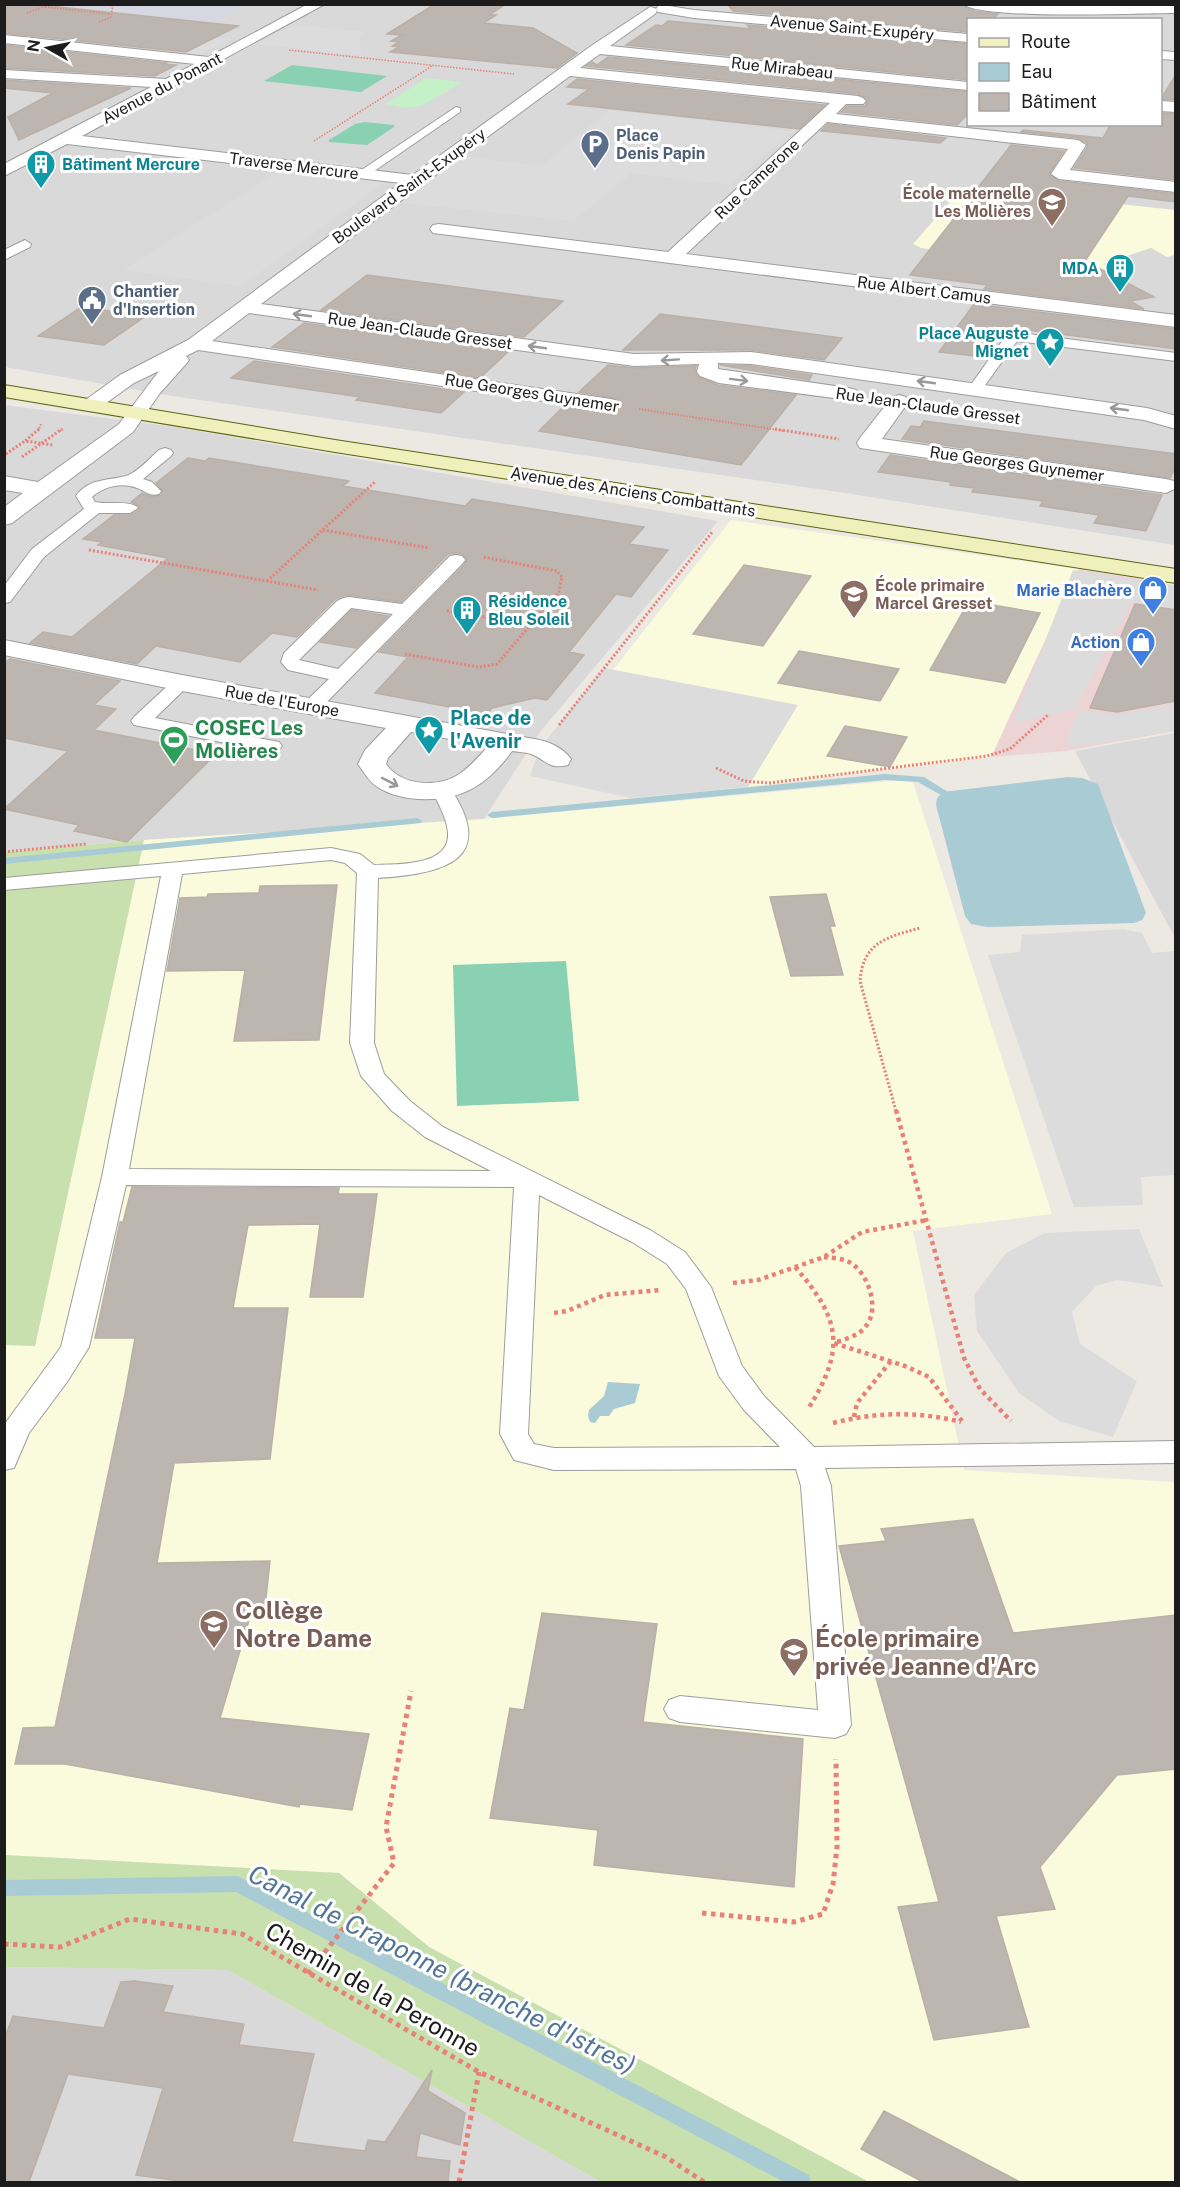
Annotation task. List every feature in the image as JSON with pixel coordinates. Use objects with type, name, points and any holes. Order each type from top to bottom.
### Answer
[{"type":"main road","points":[[4,380],[98,400]]},
{"type":"main road","points":[[4,392],[98,400]]},
{"type":"main road","name":"Avenue des Anciens Combattants","points":[[98,400],[1176,560]]},
{"type":"main road","name":"Avenue des Anciens Combattants","points":[[140,407],[335,446],[1176,576]]},
{"type":"street","name":"Avenue du Ponant","points":[[4,171],[319,4]]},
{"type":"street","points":[[969,4],[1011,15],[1176,9]]},
{"type":"street","name":"Avenue Saint-Exupéry","points":[[623,18],[665,8],[694,14],[967,38]]},
{"type":"street","name":"Boulevard Saint-Exupéry","points":[[98,400],[127,379],[195,344],[596,49],[623,18],[665,8]]},
{"type":"street","points":[[4,39],[210,61]]},
{"type":"street","name":"Rue Mirabeau","points":[[596,49],[967,86]]},
{"type":"street","points":[[4,74],[169,84]]},
{"type":"street","points":[[562,74],[877,103]]},
{"type":"street","name":"Rue Camerone","points":[[672,258],[843,99]]},
{"type":"street","points":[[824,117],[1078,145],[1059,174],[1176,187]]},
{"type":"street","name":"Traverse Mercure","points":[[66,139],[416,180]]},
{"type":"street","name":"Rue Albert Camus","points":[[439,229],[1176,321]]},
{"type":"street","points":[[265,292],[604,341],[605,348],[595,356]]},
{"type":"street","name":"Rue Jean-Claude Gresset","points":[[245,307],[595,356],[656,361],[724,356],[1148,414],[1176,423]]},
{"type":"street","name":"Boulevard Saint-Exupéry","points":[[4,518],[126,428],[140,407],[195,344]]},
{"type":"street","name":"Rue Georges Guynemer","points":[[195,344],[611,405]]},
{"type":"street","name":"Rue Jean-Claude Gresset","points":[[724,356],[708,365],[707,372],[719,377],[921,404]]},
{"type":"street","points":[[868,443],[899,401]]},
{"type":"street","name":"Rue Georges Guynemer","points":[[868,443],[1166,486]]},
{"type":"street","points":[[4,483],[43,490]]},
{"type":"street","name":"Rue de l'Europe","points":[[4,647],[182,683],[505,741],[549,754]]},
{"type":"street","points":[[405,723],[375,756],[372,764],[376,774],[387,782],[403,788],[441,789],[459,785],[473,776],[497,753],[505,741]]},
{"type":"lane","points":[[363,173],[456,110]]},
{"type":"lane","points":[[4,256],[25,244]]},
{"type":"lane","points":[[975,389],[1013,336],[1176,357]]},
{"type":"lane","points":[[130,482],[165,453]]},
{"type":"lane","points":[[130,508],[112,510],[96,508],[84,500],[87,491],[112,482],[143,484],[153,491]]},
{"type":"lane","points":[[4,598],[38,553],[96,508]]},
{"type":"lane","points":[[312,706],[456,560]]},
{"type":"lane","points":[[343,676],[296,666],[290,662],[290,657],[349,602],[408,608]]},
{"type":"lane","points":[[182,683],[141,721],[272,746]]},
{"type":"lane","points":[[368,872],[421,868],[440,863],[454,851],[459,839],[456,819],[441,789]]},
{"type":"lane","points":[[4,884],[331,854],[350,856],[362,862],[368,872],[362,1043],[373,1076],[401,1107],[434,1132],[640,1236],[676,1258],[698,1287],[729,1369],[754,1403],[807,1458],[816,1486],[835,1725],[680,1709]]},
{"type":"lane","points":[[4,1460],[18,1425],[67,1363],[75,1347],[115,1177],[173,868]]},
{"type":"lane","points":[[115,1177],[527,1179]]},
{"type":"lane","points":[[527,1179],[514,1434],[524,1453],[554,1459],[807,1458],[1176,1452]]},
{"type":"path","points":[[21,12],[32,13],[51,4]]},
{"type":"path","points":[[101,4],[113,6]]},
{"type":"path","points":[[45,7],[111,14]]},
{"type":"path","points":[[243,45],[432,65],[562,74]]},
{"type":"path","points":[[279,164],[432,65]]},
{"type":"path","name":"Rue Georges Guynemer","points":[[611,405],[868,443]]},
{"type":"path","points":[[4,455],[39,430],[42,422]]},
{"type":"path","points":[[14,463],[66,424]]},
{"type":"path","points":[[25,441],[42,443]]},
{"type":"path","points":[[267,581],[377,480]]},
{"type":"path","points":[[549,754],[716,528]]},
{"type":"path","points":[[50,544],[315,589],[349,602]]},
{"type":"path","points":[[408,608],[530,625]]},
{"type":"path","points":[[716,768],[744,781],[769,783],[987,756],[1010,749],[1049,714]]},
{"type":"path","points":[[4,852],[86,844]]},
{"type":"path","points":[[920,928],[886,938],[870,949],[860,966],[860,981],[964,1358],[980,1389],[1023,1433],[1054,1454]]},
{"type":"path","points":[[824,1257],[846,1261],[857,1267],[866,1280],[871,1301],[869,1321],[856,1335],[834,1343]]},
{"type":"path","points":[[788,1436],[823,1388],[834,1357],[829,1311],[817,1290],[795,1267]]},
{"type":"path","points":[[834,1343],[891,1361],[929,1377],[962,1422]]},
{"type":"path","points":[[854,1417],[857,1403],[891,1361]]},
{"type":"path","points":[[788,1436],[854,1417],[895,1413],[934,1414],[962,1422],[1012,1454]]},
{"type":"path","points":[[308,1974],[394,1863],[386,1827],[411,1691]]},
{"type":"path","points":[[702,1913],[794,1922],[823,1914],[834,1884],[837,1847],[835,1725]]},
{"type":"path","name":"Chemin de la Peronne","points":[[4,1944],[60,1947],[130,1919],[242,1934],[479,2072],[666,2157],[704,2182]]},
{"type":"path","points":[[459,2182],[479,2072]]},
{"type":"shaded area","points":[[67,4],[249,5],[213,23],[63,6]]},
{"type":"shaded area","points":[[4,5],[1175,5],[1175,545],[832,491],[172,396],[5,367]]},
{"type":"shaded area","points":[[102,25],[232,39],[201,54],[68,40]]},
{"type":"shaded area","points":[[293,25],[366,32],[360,36],[361,55],[257,44]]},
{"type":"shaded area","name":"Place Denis Papin","points":[[610,110],[792,131],[730,185],[632,173],[573,221],[395,202],[460,156],[541,166]]},
{"type":"shaded area","points":[[300,158],[351,164],[337,172],[389,179],[241,286],[123,270]]},
{"type":"shaded area","name":"École maternelle Les Molières","points":[[963,187],[1175,210],[1175,255],[1167,257],[1151,248],[1103,264],[1113,269],[1099,270],[921,248],[913,244]]},
{"type":"shaded area","points":[[4,405],[175,427],[718,521],[540,732],[484,819],[144,840],[5,852]]},
{"type":"shaded area","name":"École primaire Marcel Gresset","points":[[731,520],[1078,569],[991,757],[748,787],[797,705],[613,670]]},
{"type":"shaded area","points":[[1078,569],[1175,585],[1175,731],[1066,751],[991,757]]},
{"type":"shaded area","points":[[1073,570],[1175,587],[1175,609],[1132,602],[1075,709],[1013,723]]},
{"type":"shaded area","points":[[604,668],[798,705],[748,787],[631,798],[530,776],[540,748]]},
{"type":"shaded area","points":[[1175,704],[1175,731],[1071,747],[1067,734],[1082,710],[1116,715]]},
{"type":"shaded area","points":[[1175,733],[1175,938],[1075,751]]},
{"type":"shaded area","points":[[912,779],[1052,1214],[913,1231],[964,1470],[1175,1482],[1175,2182],[869,2182],[429,1947],[339,1873],[5,1855],[4,1345],[35,1346],[144,840],[484,819]]},
{"type":"shaded area","points":[[1123,929],[1142,933],[1152,953],[1175,951],[1175,1175],[1141,1177],[1143,1205],[1074,1207],[988,955],[1020,952],[1022,935]]},
{"type":"shaded area","points":[[1139,1229],[1163,1287],[1117,1280],[1096,1286],[1072,1312],[1080,1344],[1137,1381],[1113,1437],[1059,1421],[1019,1393],[977,1331],[974,1295],[1006,1253],[1045,1233]]},
{"type":"shaded area","points":[[5,1967],[228,1970],[601,2182],[5,2182]]},
{"type":"green space","points":[[292,65],[387,76],[361,92],[264,81]]},
{"type":"green space","points":[[426,78],[463,82],[421,106],[406,108],[386,104]]},
{"type":"green space","points":[[364,122],[394,125],[394,127],[367,145],[329,142],[355,124]]},
{"type":"green space","points":[[144,840],[35,1346],[5,1345],[5,852]]},
{"type":"green space","points":[[566,961],[579,1101],[457,1106],[453,965]]},
{"type":"green space","points":[[4,1855],[339,1873],[429,1947],[869,2182],[601,2182],[228,1970],[5,1967]]},
{"type":"water","points":[[1068,777],[1082,778],[1098,784],[1146,913],[1142,920],[1134,923],[987,927],[971,924],[965,916],[936,805],[937,798],[943,792]]},
{"type":"water","points":[[608,1382],[640,1384],[635,1403],[614,1409],[609,1416],[600,1416],[595,1423],[590,1422],[589,1410],[604,1396]]},
{"type":"building","points":[[4,4],[31,4],[238,26],[186,52],[4,33]]},
{"type":"building","points":[[435,4],[506,4],[489,15],[496,15],[484,23],[533,28],[577,53],[557,68],[390,52],[399,47],[392,46],[399,42],[391,41],[402,35],[387,34]]},
{"type":"building","points":[[727,4],[961,4],[975,11],[998,14],[995,18],[967,18],[967,32],[733,11]]},
{"type":"building","points":[[668,21],[751,29],[747,25],[967,44],[967,80],[626,45],[656,25],[662,26]]},
{"type":"building","points":[[4,45],[176,65],[155,76],[4,68]]},
{"type":"building","points":[[608,57],[967,92],[967,115],[957,125],[841,112],[847,106],[865,106],[868,99],[858,94],[586,66],[592,62],[597,65]]},
{"type":"building","points":[[1176,74],[1176,100],[1162,97]]},
{"type":"building","points":[[577,79],[825,105],[799,129],[568,104],[589,89],[567,87]]},
{"type":"building","points":[[4,80],[131,88],[19,140],[8,117],[53,93],[4,88]]},
{"type":"building","points":[[1162,113],[1176,114],[1176,180],[1074,168],[1088,146],[1087,143],[1078,138],[1021,132],[1023,130],[1103,138],[1110,126],[1162,126]]},
{"type":"building","points":[[828,124],[946,138],[940,143],[821,131]]},
{"type":"building","points":[[1011,145],[1064,151],[1049,174],[1059,181],[1176,194],[1176,202],[1128,196],[1085,261],[1154,297],[1130,301],[1144,309],[984,289],[987,285],[910,275]]},
{"type":"building","points":[[367,275],[563,301],[524,337],[321,310]]},
{"type":"building","points":[[974,304],[1176,329],[1176,349],[996,326],[975,356],[939,352]]},
{"type":"building","name":"Chantier d'Insertion","points":[[81,307],[146,316],[104,345],[38,336]]},
{"type":"building","points":[[660,314],[842,338],[824,360],[751,350],[623,350]]},
{"type":"building","points":[[304,323],[509,351],[480,378],[272,347]]},
{"type":"building","points":[[254,361],[464,392],[441,413],[356,400],[360,397],[231,378]]},
{"type":"building","points":[[608,365],[634,368],[696,366],[695,371],[698,377],[718,385],[796,395],[741,465],[539,431],[564,406],[611,413],[620,410],[623,405],[619,399],[579,392]]},
{"type":"building","points":[[720,365],[751,366],[812,375],[809,380]]},
{"type":"building","points":[[924,421],[1176,454],[1176,466],[1170,478],[902,439],[911,426],[920,427]]},
{"type":"building","points":[[890,455],[1162,495],[1146,531],[1094,523],[1099,515],[1040,506],[1043,501],[972,492],[974,488],[950,485],[951,482],[878,472]]},
{"type":"building","points":[[188,458],[205,461],[209,458],[349,481],[343,486],[465,506],[472,499],[644,527],[629,544],[668,550],[631,597],[616,594],[569,652],[584,655],[547,700],[535,698],[492,708],[487,714],[375,693],[408,657],[379,652],[464,565],[467,559],[462,554],[456,553],[448,554],[401,602],[342,596],[335,599],[297,637],[272,633],[240,662],[156,646],[137,664],[30,643],[43,632],[72,637],[168,558],[98,545],[102,542],[83,539],[114,515],[130,515],[139,510],[139,506],[131,502],[142,493],[152,497],[161,495],[163,491],[156,483]]},
{"type":"building","points":[[744,565],[811,576],[763,646],[693,634]]},
{"type":"building","points":[[969,601],[1040,613],[1005,683],[930,670]]},
{"type":"building","name":"Action","points":[[1135,604],[1176,610],[1176,701],[1117,712],[1090,708]]},
{"type":"building","points":[[352,610],[388,616],[356,648],[320,642]]},
{"type":"building","points":[[799,651],[899,669],[880,701],[778,683]]},
{"type":"building","name":"COSEC Les Molières","points":[[10,659],[120,681],[94,705],[116,709],[94,730],[216,754],[127,842],[74,831],[79,825],[4,809],[68,751],[4,738],[4,663]]},
{"type":"building","points":[[845,726],[907,737],[890,767],[827,756]]},
{"type":"building","points":[[337,885],[319,1040],[234,1041],[245,970],[167,971],[180,898],[207,897],[208,894],[259,893],[260,886]]},
{"type":"building","points":[[826,894],[835,926],[830,926],[843,975],[791,976],[770,897]]},
{"type":"building","points":[[132,1187],[339,1188],[338,1194],[377,1194],[363,1297],[310,1297],[320,1224],[248,1225],[233,1308],[288,1308],[270,1459],[174,1463],[157,1563],[270,1561],[265,1607],[253,1607],[220,1718],[369,1734],[352,1810],[300,1804],[299,1807],[65,1764],[15,1764],[23,1728],[55,1727],[125,1394],[135,1338],[95,1338],[120,1222],[123,1222]]},
{"type":"building","points":[[973,1519],[1013,1633],[1176,1615],[1176,1769],[1117,1775],[1040,1867],[1055,1909],[996,1916],[1029,2027],[934,2040],[898,1907],[939,1902],[839,1546],[886,1541],[881,1529]]},
{"type":"building","points":[[542,1613],[657,1624],[643,1722],[803,1739],[794,1887],[594,1865],[598,1830],[490,1818],[510,1708],[524,1710]]},
{"type":"building","points":[[135,1981],[173,1986],[163,2012],[244,2024],[239,2045],[314,2054],[292,2142],[365,2151],[368,2140],[385,2142],[432,2070],[428,2091],[465,2113],[460,2145],[420,2133],[416,2157],[450,2161],[448,2182],[188,2182],[136,2175],[163,2088],[68,2074],[29,2182],[4,2182],[4,2039],[13,2016],[104,2028],[121,1982]]},
{"type":"building","points":[[884,2111],[1020,2182],[923,2182],[861,2149]]},
{"type":"waterway","points":[[492,815],[885,777],[920,779],[943,792]]},
{"type":"waterway","points":[[4,861],[417,821]]},
{"type":"waterway","name":"Canal de Craponne (branche d'Istres)","points":[[4,1888],[238,1884],[802,2182]]},
{"type":"place","name":"Place Denis Papin","points":[[595,170]]},
{"type":"place","name":"Bâtiment Mercure","points":[[41,190]]},
{"type":"place","name":"École maternelle Les Molières","points":[[1052,228]]},
{"type":"place","name":"MDA","points":[[1120,294]]},
{"type":"place","name":"Chantier d'Insertion","points":[[92,326]]},
{"type":"place","name":"Place Auguste Mignet","points":[[1050,368]]},
{"type":"place","name":"Marie Blachère","points":[[1153,616]]},
{"type":"place","name":"École primaire Marcel Gresset","points":[[854,620]]},
{"type":"place","name":"Résidence Bleu Soleil","points":[[467,636]]},
{"type":"place","name":"Action","points":[[1141,668]]},
{"type":"place","name":"Place de l'Avenir","points":[[429,756]]},
{"type":"place","name":"COSEC Les Molières","points":[[174,766]]},
{"type":"place","name":"Collège Notre Dame","points":[[214,1650]]},
{"type":"place","name":"École primaire privée Jeanne d'Arc","points":[[794,1678]]}]
